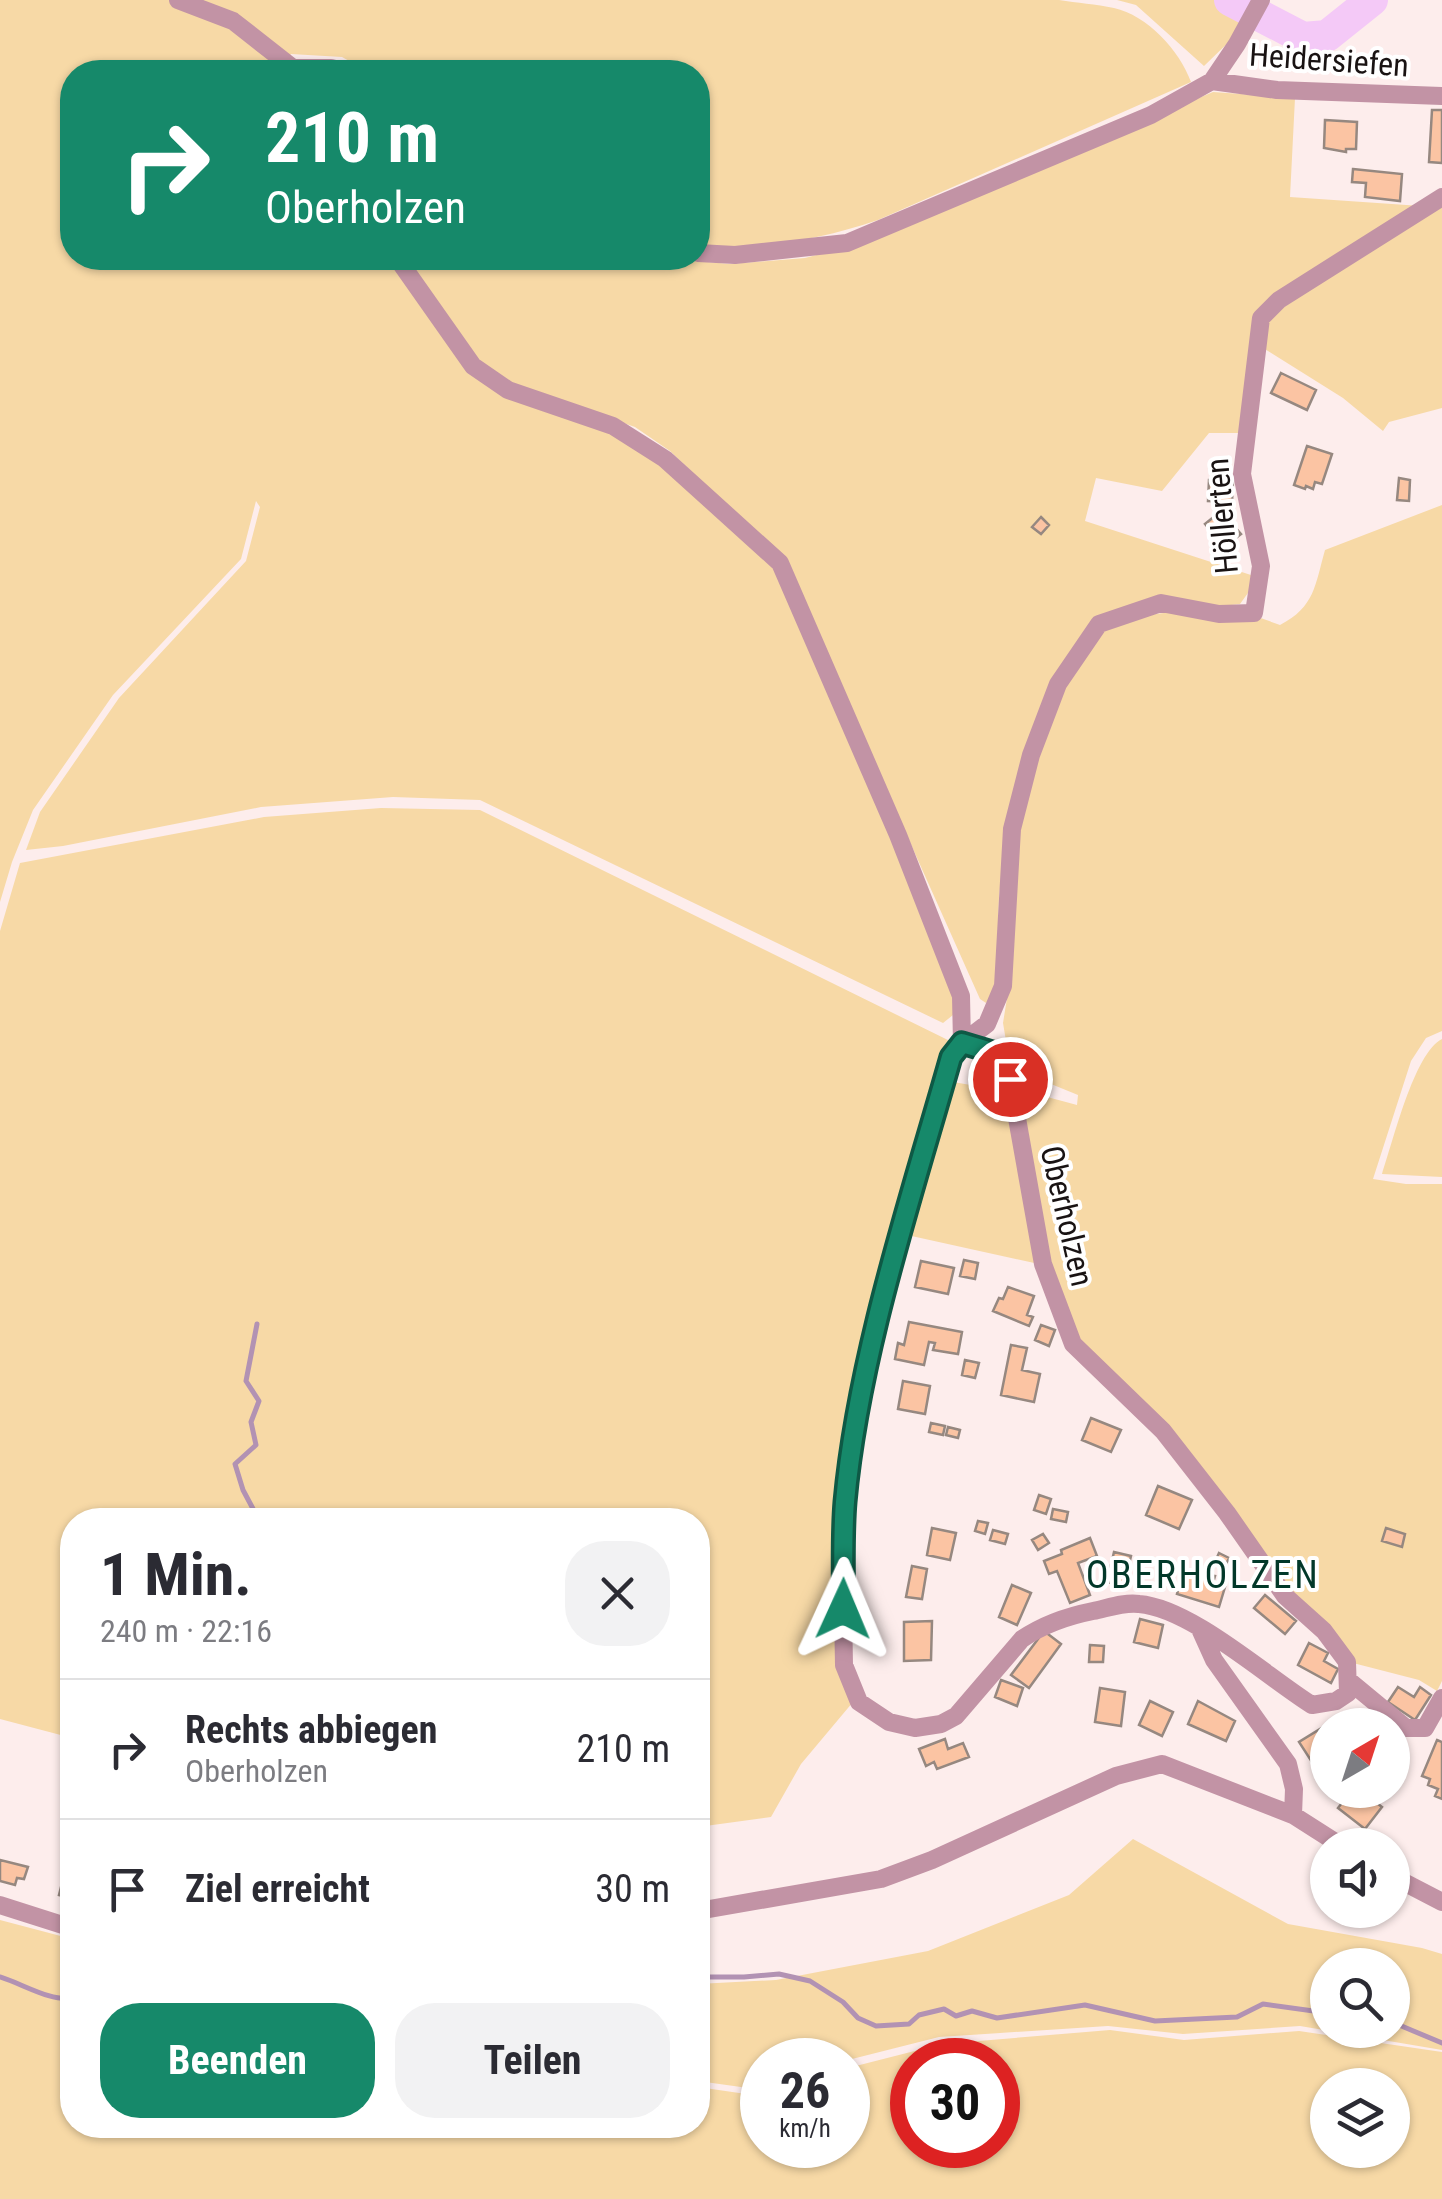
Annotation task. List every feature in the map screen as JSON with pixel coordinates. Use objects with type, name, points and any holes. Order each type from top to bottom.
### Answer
[{"type":"street","points":[[178,0],[233,21],[281,60]]},
{"type":"street","points":[[710,254],[735,256],[847,243],[1151,115],[1212,80],[1261,0]]},
{"type":"street","name":"Heidersiefen","points":[[1212,80],[1277,90],[1442,96]]},
{"type":"street","name":"Höllerten","points":[[962,1043],[987,1024],[1002,986],[1012,829],[1030,755],[1058,684],[1099,624],[1161,602],[1219,614],[1254,613],[1261,566],[1242,474],[1261,318],[1279,300],[1442,198]]},
{"type":"street","points":[[405,270],[473,366],[508,390],[613,426],[652,450],[780,563],[898,835],[961,996],[962,1043],[951,1057],[901,1234],[862,1395],[846,1502],[844,1664],[859,1702],[888,1722],[914,1728],[941,1724],[956,1716],[1022,1639],[1049,1623],[1086,1612],[1141,1604],[1168,1611],[1200,1629],[1312,1706],[1336,1701],[1348,1693],[1348,1680]]},
{"type":"street","name":"Oberholzen","points":[[962,1043],[992,1052],[1010,1079],[1043,1264],[1073,1344],[1163,1431],[1285,1596],[1324,1632],[1348,1662],[1348,1680],[1406,1728],[1424,1728],[1442,1698]]},
{"type":"street","points":[[1200,1629],[1214,1660],[1288,1764],[1294,1789],[1293,1816]]},
{"type":"street","points":[[710,1909],[881,1879],[932,1860],[1116,1776],[1162,1764],[1293,1816],[1312,1828]]},
{"type":"street","points":[[1410,1885],[1442,1902]]},
{"type":"street","points":[[0,1904],[60,1924]]},
{"type":"shaded area","points":[[0,0],[1059,0],[1126,12],[1150,26],[1179,58],[1191,82],[878,220],[811,238],[745,247],[710,247],[710,60],[347,60],[291,54],[287,60],[60,60],[60,270],[399,270],[467,368],[612,430],[662,467],[778,570],[890,835],[958,1011],[943,1023],[480,800],[393,797],[261,807],[26,850],[40,812],[119,698],[246,561],[260,507],[256,501],[241,559],[113,695],[33,810],[0,902]]},
{"type":"shaded area","points":[[1117,0],[1251,0],[1236,35],[1204,66],[1136,5]]},
{"type":"shaded area","points":[[1213,92],[1295,98],[1290,197],[1421,206],[1268,301],[1240,433],[1209,433],[1162,491],[1096,478],[1085,521],[1254,576],[1253,586],[1240,604],[1096,621],[1051,684],[1007,824],[999,897],[996,991],[986,1003],[980,999],[784,560],[670,451],[635,427],[508,383],[476,359],[414,270],[710,270],[710,262],[805,258],[843,248]]},
{"type":"shaded area","points":[[1442,203],[1442,408],[1389,422],[1383,431],[1343,398],[1260,346],[1264,320]]},
{"type":"shaded area","points":[[1442,505],[1442,1031],[1426,1038],[1411,1061],[1373,1179],[1442,1184],[1442,1681],[1437,1691],[1419,1680],[1353,1663],[1085,1350],[1050,1260],[1021,1099],[1025,1091],[1077,1105],[1078,1095],[1024,1073],[1006,1041],[1003,1023],[1009,986],[1015,829],[1060,686],[1101,625],[1161,604],[1255,616],[1280,625],[1307,603],[1325,550]]},
{"type":"shaded area","points":[[381,808],[480,810],[952,1042],[852,1396],[837,1500],[834,1612],[838,1667],[853,1702],[801,1764],[771,1817],[710,1825],[710,1508],[60,1508],[60,1735],[0,1719],[0,931],[20,863],[264,817]]},
{"type":"shaded area","points":[[1442,1039],[1442,1177],[1382,1174],[1414,1079],[1422,1062]]},
{"type":"shaded area","points":[[953,1082],[1006,1091],[1039,1264],[907,1235]]},
{"type":"shaded area","points":[[1133,1839],[1288,1924],[1442,1954],[1442,2050],[1410,2045],[1410,1948],[1310,1948],[1310,2028],[1183,2034],[1108,2026],[890,2038],[890,2049],[870,2054],[870,2038],[740,2038],[740,2087],[710,2083],[710,1983],[776,1980],[928,1951],[1069,1895]]},
{"type":"shaded area","points":[[0,1920],[60,1936],[60,2138],[710,2138],[710,2089],[740,2093],[740,2168],[870,2168],[870,2062],[890,2057],[890,2168],[1020,2168],[1020,2038],[1014,2038],[1110,2030],[1184,2040],[1299,2031],[1310,2033],[1310,2048],[1410,2047],[1442,2052],[1442,2199],[0,2199]]},
{"type":"building","points":[[1432,110],[1442,110],[1442,163],[1429,162]]},
{"type":"building","points":[[1325,120],[1357,122],[1356,149],[1346,152],[1324,148]]},
{"type":"building","points":[[1353,169],[1402,174],[1400,201],[1365,197],[1366,183],[1352,182]]},
{"type":"building","points":[[1281,373],[1316,390],[1307,410],[1271,393]]},
{"type":"building","points":[[1307,446],[1332,454],[1322,484],[1315,482],[1313,489],[1294,485]]},
{"type":"building","points":[[1399,478],[1410,480],[1409,501],[1397,500]]},
{"type":"building","points":[[1209,480],[1233,481],[1232,502],[1208,501]]},
{"type":"building","points":[[1221,511],[1241,534],[1224,547],[1205,524]]},
{"type":"building","points":[[1041,517],[1049,525],[1041,534],[1032,527]]},
{"type":"building","points":[[990,1089],[996,1108],[988,1110],[983,1091]]},
{"type":"building","points":[[964,1260],[978,1263],[975,1279],[960,1276]]},
{"type":"building","points":[[921,1261],[954,1268],[948,1294],[915,1287]]},
{"type":"building","points":[[1008,1287],[1034,1296],[1027,1315],[1033,1317],[1029,1326],[993,1311]]},
{"type":"building","points":[[909,1322],[962,1332],[958,1354],[933,1350],[935,1343],[929,1342],[924,1365],[895,1359],[898,1343],[904,1345]]},
{"type":"building","points":[[1041,1325],[1055,1330],[1049,1346],[1035,1340]]},
{"type":"building","points":[[1011,1345],[1027,1348],[1022,1370],[1040,1374],[1034,1402],[1001,1395]]},
{"type":"building","points":[[965,1360],[979,1363],[975,1378],[962,1375]]},
{"type":"building","points":[[903,1381],[930,1386],[925,1414],[898,1409]]},
{"type":"building","points":[[1091,1418],[1121,1430],[1111,1452],[1082,1440]]},
{"type":"building","points":[[931,1423],[945,1426],[943,1435],[929,1432]]},
{"type":"building","points":[[948,1427],[960,1430],[958,1438],[946,1435]]},
{"type":"building","points":[[1158,1486],[1192,1500],[1179,1529],[1146,1515]]},
{"type":"building","points":[[1039,1495],[1051,1499],[1046,1514],[1034,1510]]},
{"type":"building","points":[[1053,1509],[1068,1512],[1066,1522],[1051,1519]]},
{"type":"building","points":[[978,1521],[988,1523],[985,1534],[975,1531]]},
{"type":"building","points":[[932,1528],[956,1533],[950,1560],[927,1555]]},
{"type":"building","points":[[1386,1528],[1405,1534],[1402,1547],[1382,1541]]},
{"type":"building","points":[[993,1530],[1008,1534],[1005,1544],[990,1540]]},
{"type":"building","points":[[1043,1534],[1049,1543],[1038,1550],[1032,1540]]},
{"type":"building","points":[[1090,1538],[1097,1556],[1078,1563],[1090,1595],[1070,1603],[1057,1571],[1049,1574],[1044,1561]]},
{"type":"building","points":[[1114,1552],[1131,1556],[1124,1586],[1107,1582]]},
{"type":"building","points":[[1219,1553],[1229,1558],[1224,1568],[1214,1564]]},
{"type":"building","points":[[912,1566],[927,1569],[922,1599],[906,1597]]},
{"type":"building","points":[[1184,1571],[1215,1576],[1213,1583],[1225,1587],[1219,1607],[1177,1594]]},
{"type":"building","points":[[1012,1585],[1031,1593],[1017,1625],[999,1617]]},
{"type":"building","points":[[1265,1595],[1296,1621],[1285,1634],[1254,1608]]},
{"type":"building","points":[[1140,1619],[1163,1625],[1158,1648],[1134,1642]]},
{"type":"building","points":[[932,1621],[931,1660],[904,1661],[904,1622]]},
{"type":"building","points":[[1044,1631],[1061,1644],[1029,1688],[1011,1675]]},
{"type":"building","points":[[1309,1643],[1328,1653],[1324,1661],[1338,1669],[1331,1683],[1298,1665]]},
{"type":"building","points":[[1090,1645],[1104,1646],[1103,1662],[1089,1662]]},
{"type":"building","points":[[1001,1680],[1023,1688],[1017,1706],[995,1697]]},
{"type":"building","points":[[1398,1687],[1414,1697],[1420,1687],[1431,1695],[1415,1720],[1410,1717],[1410,1708],[1397,1708],[1388,1702]]},
{"type":"building","points":[[1100,1688],[1125,1692],[1121,1726],[1095,1722]]},
{"type":"building","points":[[1150,1701],[1173,1712],[1162,1736],[1139,1725]]},
{"type":"building","points":[[1198,1701],[1235,1721],[1226,1741],[1188,1724]]},
{"type":"building","points":[[1310,1735],[1310,1759],[1299,1742]]},
{"type":"building","points":[[945,1739],[948,1749],[963,1743],[969,1757],[937,1769],[934,1762],[926,1766],[919,1749]]},
{"type":"building","points":[[1437,1740],[1442,1742],[1442,1799],[1435,1796],[1438,1789],[1428,1785],[1430,1779],[1422,1776]]},
{"type":"building","points":[[1338,1808],[1381,1808],[1364,1828]]},
{"type":"building","points":[[0,1860],[28,1867],[24,1879],[17,1878],[15,1885],[0,1881]]},
{"type":"waterway","points":[[1230,0],[1303,38],[1327,36],[1372,0]]},
{"type":"waterway","points":[[253,1508],[235,1464],[256,1445],[251,1422],[259,1401],[246,1381],[257,1324]]},
{"type":"waterway","points":[[710,1977],[779,1974],[810,1981],[843,2002],[858,2018],[876,2026],[909,2024],[919,2015],[944,2009],[956,2016],[972,2011],[997,2018],[1085,2005],[1155,2021],[1237,2017],[1263,2004],[1310,2011]]},
{"type":"waterway","points":[[0,1977],[60,1998]]},
{"type":"waterway","points":[[1410,2030],[1442,2043]]},
{"type":"district","name":"OBERHOLZEN","points":[[1203,1575]]},
{"type":"route","points":[[843,1609],[846,1502],[862,1395],[901,1234],[951,1057],[962,1043],[992,1052],[1010,1079]]}]
